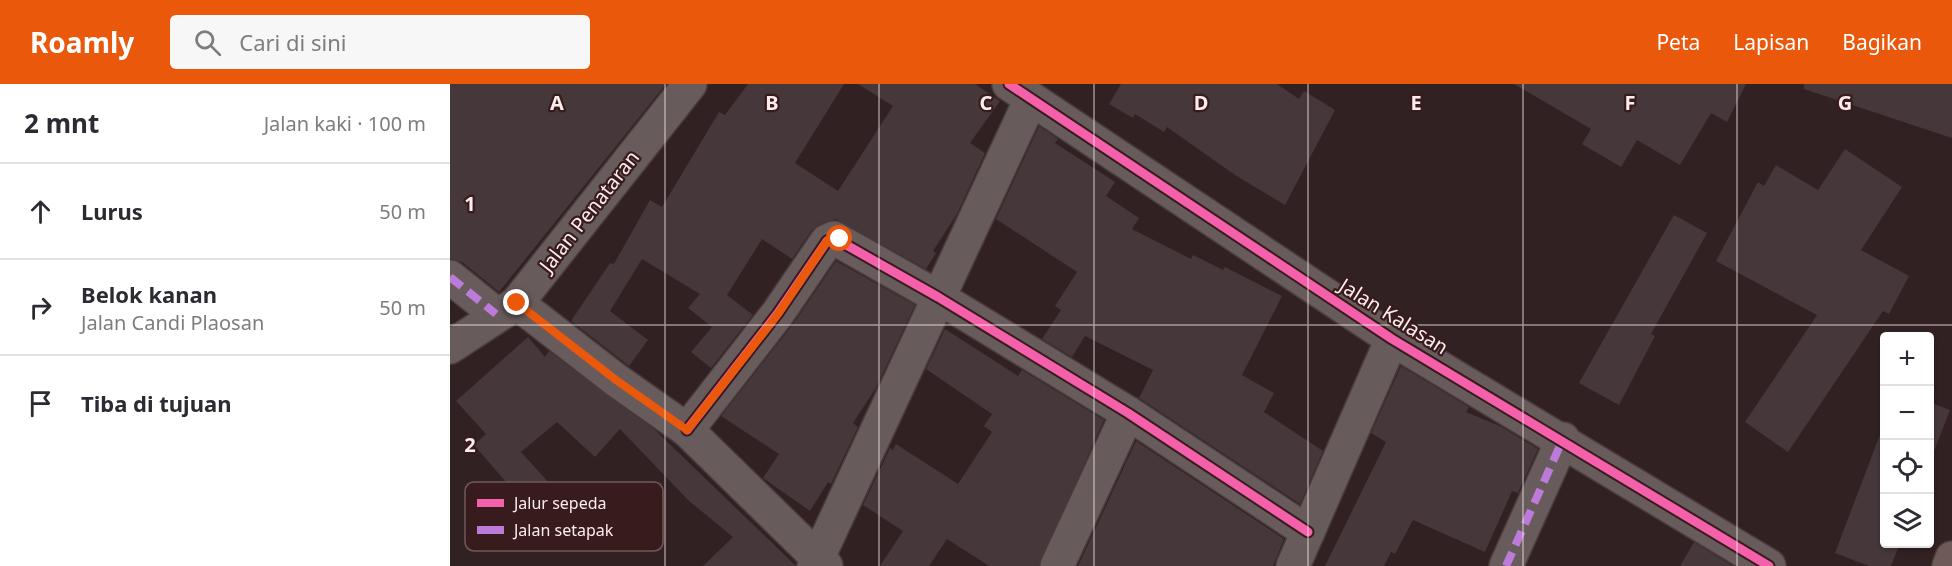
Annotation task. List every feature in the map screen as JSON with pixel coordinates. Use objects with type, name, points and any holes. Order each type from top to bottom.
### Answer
[{"type":"main road","points":[[1949,566],[1952,558]]},
{"type":"street","name":"Jalan Penataran","points":[[450,347],[507,308],[690,84]]},
{"type":"street","points":[[450,277],[507,308],[687,430],[819,563],[939,297],[1020,92]]},
{"type":"street","name":"Jalan Kalasan","points":[[1020,92],[1392,339],[1769,566]]},
{"type":"street","points":[[687,430],[778,314],[827,241],[834,238],[840,239],[939,297],[1128,412],[1308,532]]},
{"type":"street","points":[[1293,566],[1392,339]]},
{"type":"street","points":[[1057,566],[1128,412]]},
{"type":"street","points":[[1506,566],[1563,440]]},
{"type":"building","points":[[450,84],[666,84],[499,292],[462,262],[450,259]]},
{"type":"building","points":[[748,84],[844,84],[795,163],[838,191],[893,106],[858,84],[975,84],[1000,101],[970,143],[985,153],[957,214],[933,251],[936,253],[926,269],[836,219],[820,224],[812,230],[792,259],[762,239],[727,295],[753,315],[711,368],[691,352],[712,327],[688,308],[700,294],[642,259],[610,311],[648,340],[629,366],[571,321],[610,263],[615,262],[650,200],[662,207],[719,112],[725,115]]},
{"type":"building","points":[[1121,84],[1277,84],[1299,99],[1304,91],[1335,110],[1285,205],[1235,175],[1167,127],[1164,132],[1135,114],[1133,118],[1109,104]]},
{"type":"building","points":[[1514,84],[1746,84],[1727,122],[1711,113],[1680,165],[1637,140],[1621,167],[1582,144],[1591,129]]},
{"type":"building","points":[[1804,84],[1952,84],[1952,138],[1804,89]]},
{"type":"building","points":[[1039,126],[1058,139],[1055,143],[1115,182],[1106,196],[1139,218],[1132,229],[1191,259],[1193,255],[1223,270],[1225,267],[1282,296],[1242,375],[1274,393],[1264,412],[1323,451],[1300,504],[1139,398],[1153,370],[1085,336],[1072,357],[1042,339],[1061,310],[1055,306],[1077,272],[996,219]]},
{"type":"building","points":[[1845,149],[1902,187],[1861,250],[1909,276],[1889,314],[1883,311],[1788,452],[1745,422],[1817,315],[1716,261],[1758,182],[1764,186],[1776,165],[1818,190]]},
{"type":"building","points":[[1674,215],[1707,233],[1651,334],[1655,336],[1619,405],[1579,383]]},
{"type":"building","points":[[836,261],[915,305],[876,388],[853,423],[858,427],[831,484],[828,482],[810,511],[763,478],[779,454],[721,416],[793,324]]},
{"type":"building","points":[[945,329],[1018,376],[1022,370],[1104,420],[1039,566],[989,566],[947,539],[929,566],[880,566],[903,531],[863,505],[890,448],[893,450],[896,444],[958,484],[992,432],[984,426],[992,414],[926,369]]},
{"type":"building","points":[[528,337],[545,357],[549,351],[655,430],[796,566],[703,566],[733,537],[688,500],[620,429],[595,457],[557,422],[521,452],[548,482],[506,482],[474,445],[486,434],[456,401]]},
{"type":"building","points":[[1401,366],[1469,407],[1466,412],[1500,426],[1538,449],[1518,493],[1512,491],[1485,552],[1413,520],[1395,554],[1391,552],[1384,566],[1325,566],[1386,442],[1371,433]]},
{"type":"building","points":[[1934,404],[1950,410],[1934,451]]},
{"type":"building","points":[[1880,435],[1880,548],[1898,548],[1891,566],[1869,566],[1835,553]]},
{"type":"building","points":[[1136,441],[1284,539],[1273,566],[1078,566]]},
{"type":"building","points":[[1694,542],[1733,566],[1680,566]]},
{"type":"marked path","points":[[450,277],[496,314]]},
{"type":"marked path","points":[[1506,566],[1563,439]]},
{"type":"cycle path","points":[[1009,84],[1392,339],[1769,566]]},
{"type":"cycle path","points":[[687,430],[778,313],[827,241],[834,238],[938,297],[1128,413],[1308,532]]},
{"type":"route","points":[[517,303],[616,380],[687,430],[778,314],[827,241],[834,238],[840,239]]}]
